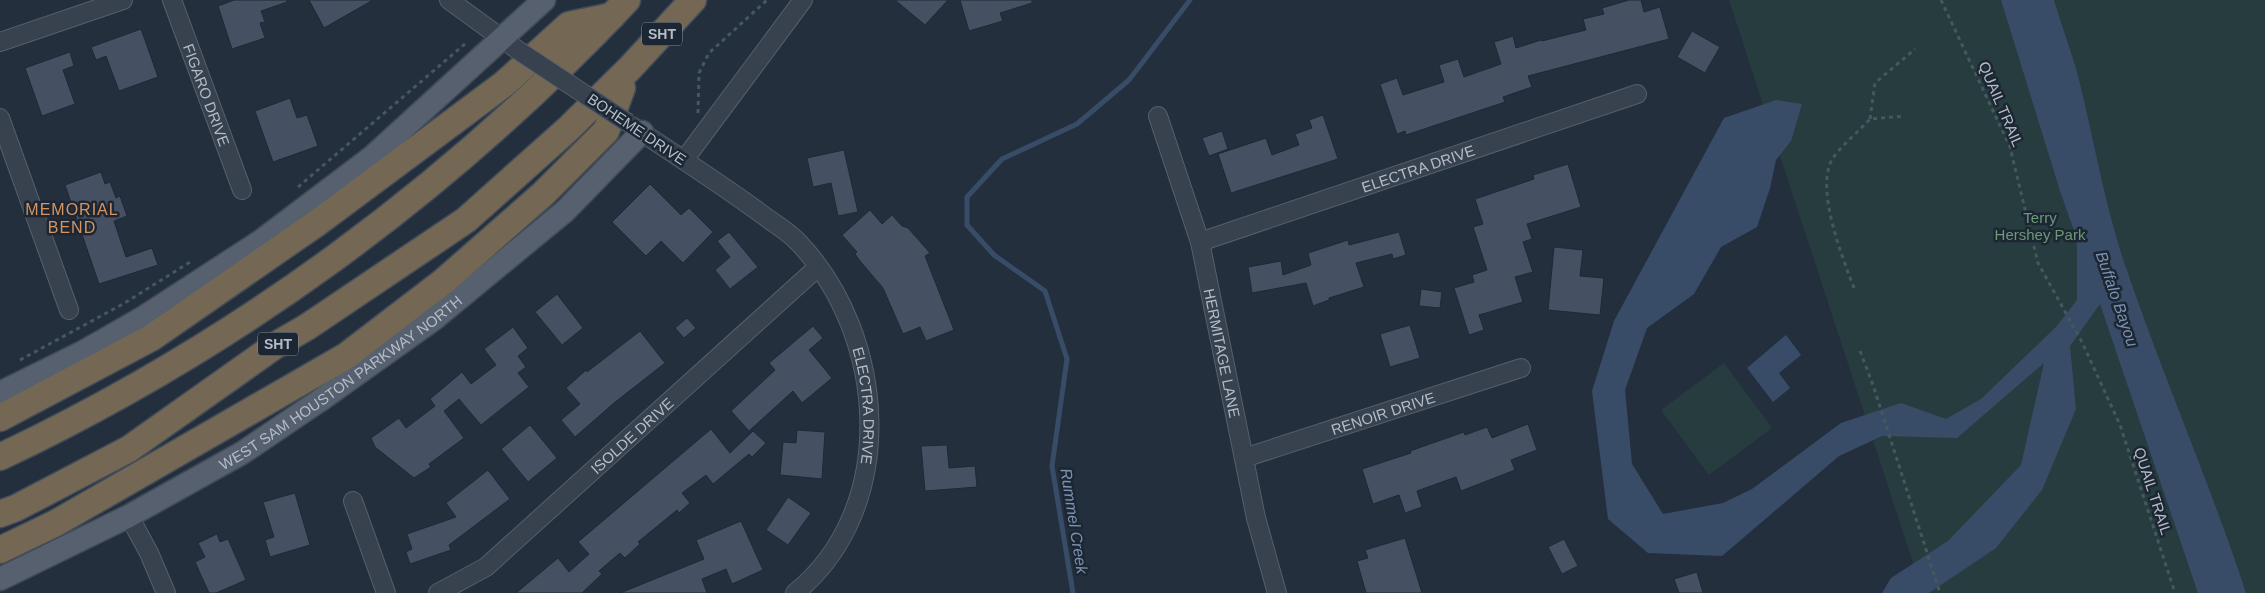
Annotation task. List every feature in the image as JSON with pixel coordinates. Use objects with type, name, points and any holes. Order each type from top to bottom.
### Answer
[{"type":"highway","name":"SHT","points":[[0,514],[16,508],[129,449],[276,345],[307,328],[466,220],[568,128],[630,68],[693,0]]},
{"type":"highway","name":"SHT","points":[[0,457],[90,412],[166,370],[240,324],[336,258],[471,151],[536,92],[620,8]]},
{"type":"highway","points":[[0,418],[151,338],[317,223],[504,84],[570,25],[620,8]]},
{"type":"highway","points":[[0,550],[56,523],[346,356],[451,274],[543,194],[606,131],[630,68]]},
{"type":"main road","points":[[0,393],[83,352],[144,317],[261,241],[372,157],[510,45],[544,0]]},
{"type":"main road","name":"WEST SAM HOUSTON PARKWAY NORTH","points":[[0,579],[128,516],[242,453],[320,402],[434,319],[566,212],[635,127]]},
{"type":"street","points":[[0,42],[123,0]]},
{"type":"street","name":"FIGARO DRIVE","points":[[172,0],[242,190]]},
{"type":"street","name":"BOHEME DRIVE","points":[[449,0],[510,45],[751,206],[799,242],[818,267]]},
{"type":"street","points":[[684,160],[803,0]]},
{"type":"street","name":"ELECTRA DRIVE","points":[[1200,242],[1637,94]]},
{"type":"street","name":"HERMITAGE LANE","points":[[1158,116],[1200,242],[1256,518],[1277,593]]},
{"type":"street","points":[[0,118],[69,310]]},
{"type":"street","name":"ELECTRA DRIVE","points":[[795,593],[805,585],[827,559],[852,519],[864,482],[869,444],[867,384],[854,335],[837,294],[818,267]]},
{"type":"street","name":"ISOLDE DRIVE","points":[[438,593],[486,567],[818,267]]},
{"type":"street","name":"RENOIR DRIVE","points":[[1244,458],[1521,368]]},
{"type":"street","points":[[353,501],[386,593]]},
{"type":"street","points":[[128,516],[149,553],[166,593]]},
{"type":"path","points":[[697,118],[699,110],[699,73],[709,53],[768,0]]},
{"type":"path","name":"QUAIL TRAIL","points":[[1941,0],[2010,147],[2038,263],[2082,342],[2120,425],[2174,593]]},
{"type":"path","points":[[297,188],[460,48]]},
{"type":"path","points":[[1854,288],[1835,237],[1826,186],[1832,160],[1870,119],[1875,83],[1914,49]]},
{"type":"path","points":[[1870,119],[1905,116]]},
{"type":"path","points":[[15,363],[123,304],[196,259]]},
{"type":"path","points":[[1860,351],[1873,385],[1940,593]]},
{"type":"green space","name":"Terry Hershey Park","points":[[1729,0],[2265,0],[2265,593],[1923,593]]},
{"type":"green space","points":[[1724,363],[1772,428],[1709,475],[1661,410]]},
{"type":"water","name":"Buffalo Bayou","points":[[2001,0],[2054,0],[2077,72],[2110,213],[2123,259],[2217,509],[2246,593],[2198,593],[2100,304],[2070,346],[2076,409],[2042,490],[1996,548],[1929,593],[1882,593],[1891,578],[1948,541],[2021,465],[2044,363],[1957,438],[1882,436],[1839,456],[1722,556],[1648,553],[1608,519],[1592,391],[1614,321],[1724,118],[1776,100],[1802,104],[1791,141],[1776,160],[1770,188],[1757,227],[1721,247],[1694,294],[1647,328],[1625,390],[1632,464],[1663,514],[1723,503],[1752,489],[1841,423],[1901,403],[1946,419],[1981,399],[2056,327],[2077,300],[2077,239],[2060,191]]},
{"type":"water","points":[[1786,335],[1801,355],[1779,373],[1790,388],[1773,402],[1747,368]]},
{"type":"building","points":[[234,0],[287,0],[287,2],[261,11],[265,22],[260,23],[265,38],[232,49],[218,6]]},
{"type":"building","points":[[309,0],[373,0],[324,28]]},
{"type":"building","points":[[895,0],[948,0],[925,25]]},
{"type":"building","points":[[960,0],[1032,0],[1032,3],[1000,13],[1003,21],[969,31]]},
{"type":"building","points":[[1629,0],[1641,0],[1644,12],[1660,7],[1669,39],[1528,76],[1532,87],[1503,97],[1505,102],[1406,135],[1405,131],[1397,134],[1380,84],[1397,78],[1403,95],[1444,82],[1439,65],[1458,59],[1464,77],[1501,64],[1494,42],[1513,36],[1516,48],[1541,40],[1586,30],[1583,19],[1604,14],[1602,8]]},
{"type":"building","points":[[141,29],[158,77],[119,91],[106,56],[96,60],[91,47]]},
{"type":"building","points":[[1692,31],[1720,47],[1705,73],[1677,57]]},
{"type":"building","points":[[70,52],[74,66],[63,70],[75,104],[42,116],[25,68]]},
{"type":"building","points":[[290,98],[297,118],[307,115],[318,146],[273,162],[255,111]]},
{"type":"building","points":[[1323,115],[1338,159],[1231,193],[1218,154],[1266,138],[1272,155],[1299,145],[1295,134],[1312,128],[1309,120]]},
{"type":"building","points":[[1222,131],[1228,149],[1209,156],[1202,138]]},
{"type":"building","points":[[844,150],[858,212],[838,216],[831,183],[813,187],[807,158]]},
{"type":"building","points":[[1568,164],[1581,207],[1527,224],[1532,239],[1523,242],[1533,272],[1515,277],[1523,302],[1479,315],[1484,330],[1469,335],[1454,288],[1474,282],[1472,275],[1487,270],[1473,227],[1483,224],[1475,199],[1534,179],[1533,175]]},
{"type":"building","points":[[101,172],[105,184],[110,182],[116,198],[120,196],[127,216],[114,221],[126,257],[152,248],[158,265],[99,284],[65,185]]},
{"type":"building","points":[[650,184],[681,215],[689,208],[713,232],[683,263],[661,241],[646,256],[612,222]]},
{"type":"building","points":[[870,210],[882,224],[892,215],[902,226],[908,228],[930,253],[925,256],[954,330],[926,341],[920,327],[903,334],[883,288],[860,261],[855,254],[857,252],[842,235]]},
{"type":"building","points":[[729,232],[758,267],[730,289],[715,270],[730,257],[717,241]]},
{"type":"building","points":[[1399,232],[1406,255],[1393,259],[1392,254],[1356,263],[1364,287],[1329,298],[1329,300],[1313,306],[1306,283],[1252,293],[1248,267],[1281,261],[1283,275],[1311,265],[1308,253],[1348,240],[1349,245]]},
{"type":"building","points":[[1554,247],[1583,250],[1580,276],[1604,278],[1600,315],[1548,310]]},
{"type":"building","points":[[1421,289],[1442,292],[1440,308],[1419,306]]},
{"type":"building","points":[[557,294],[583,328],[562,345],[535,312]]},
{"type":"building","points":[[687,318],[696,328],[684,338],[675,328]]},
{"type":"building","points":[[1410,325],[1420,358],[1390,367],[1380,334]]},
{"type":"building","points":[[813,326],[823,338],[809,350],[832,378],[802,403],[793,391],[749,431],[731,411],[775,370],[769,363]]},
{"type":"building","points":[[513,327],[528,348],[518,356],[526,367],[518,373],[529,387],[481,425],[459,399],[444,411],[464,438],[429,464],[431,467],[414,478],[375,447],[371,438],[399,418],[406,428],[435,406],[430,399],[462,372],[471,384],[496,365],[484,349]]},
{"type":"building","points":[[640,331],[665,363],[575,437],[561,420],[580,404],[566,388],[586,370],[587,372]]},
{"type":"building","points":[[1528,424],[1537,450],[1511,460],[1515,470],[1461,491],[1456,477],[1417,491],[1422,507],[1405,513],[1399,495],[1373,504],[1362,469],[1411,453],[1410,451],[1464,432],[1465,435],[1487,427],[1492,438]]},
{"type":"building","points":[[530,425],[557,458],[528,482],[501,449]]},
{"type":"building","points":[[711,429],[730,453],[753,431],[766,443],[752,457],[749,454],[713,484],[706,475],[682,493],[690,503],[679,513],[677,510],[638,542],[640,544],[625,558],[620,553],[599,571],[602,574],[582,593],[516,593],[558,558],[569,572],[589,554],[578,542]]},
{"type":"building","points":[[797,430],[825,432],[822,479],[780,475],[783,442],[796,443]]},
{"type":"building","points":[[947,445],[949,468],[975,466],[977,487],[925,491],[921,446]]},
{"type":"building","points":[[488,470],[510,499],[449,545],[451,550],[410,564],[406,552],[412,549],[407,534],[456,517],[446,503]]},
{"type":"building","points":[[295,493],[310,545],[270,557],[265,540],[274,537],[263,502]]},
{"type":"building","points":[[788,497],[811,513],[788,545],[766,530]]},
{"type":"building","points":[[741,521],[763,570],[732,584],[726,569],[702,579],[707,593],[620,593],[704,559],[696,540]]},
{"type":"building","points":[[217,534],[220,542],[228,539],[246,580],[216,593],[209,593],[195,562],[205,557],[198,543]]},
{"type":"building","points":[[1405,538],[1422,593],[1366,593],[1357,561],[1368,558],[1365,550]]},
{"type":"building","points":[[1564,539],[1578,566],[1562,574],[1548,547]]},
{"type":"building","points":[[1697,572],[1703,593],[1679,593],[1674,579]]},
{"type":"waterway","name":"Rummel Creek","points":[[1073,593],[1052,466],[1067,359],[1045,291],[994,255],[967,225],[967,197],[1002,159],[1077,124],[1129,80],[1190,0]]},
{"type":"district","name":"MEMORIAL BEND","points":[[72,218]]}]
